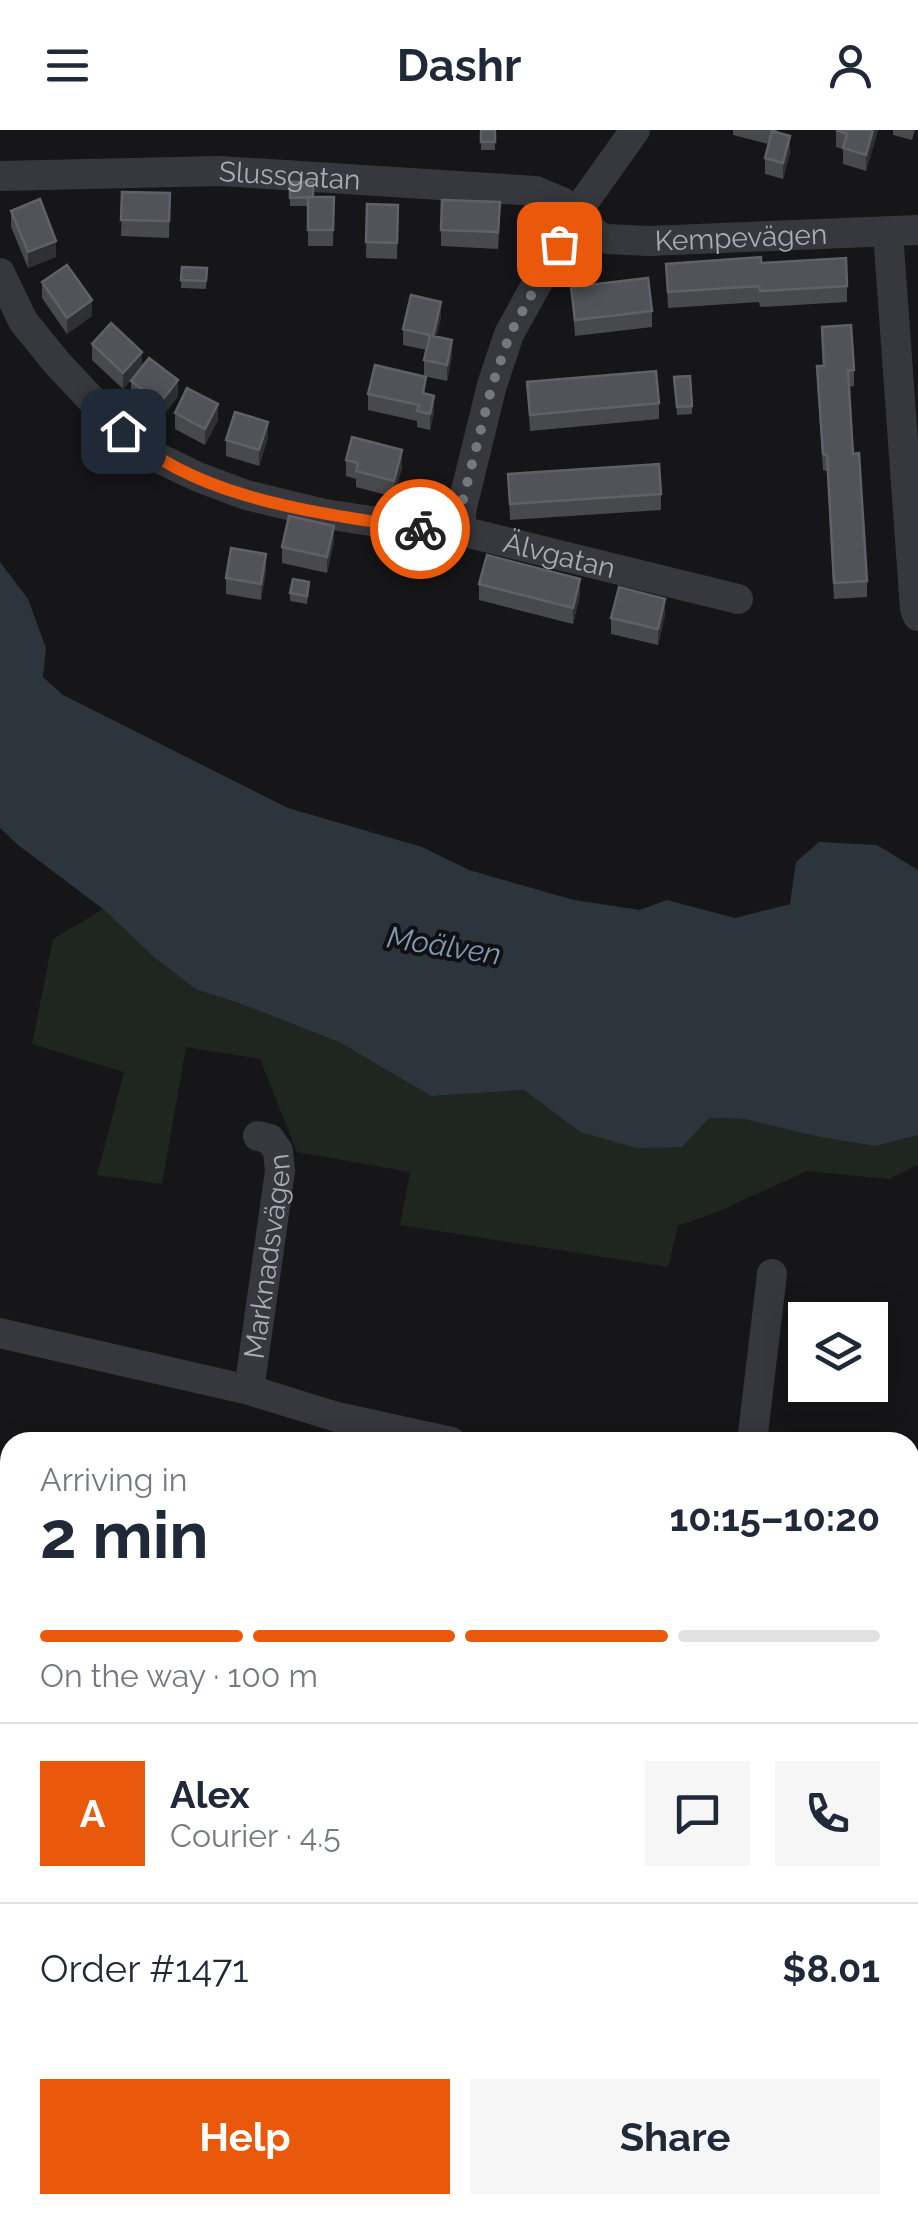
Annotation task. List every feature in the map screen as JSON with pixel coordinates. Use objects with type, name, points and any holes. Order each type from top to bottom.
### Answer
[{"type":"street","points":[[460,531],[460,511],[487,403],[510,334],[576,213],[636,130]]},
{"type":"street","name":"Slussgatan","points":[[0,176],[220,171],[536,191],[576,213]]},
{"type":"street","name":"Kempevägen","points":[[576,213],[592,232],[607,239],[649,241],[903,231]]},
{"type":"street","points":[[903,231],[918,616]]},
{"type":"street","name":"Älvgatan","points":[[0,273],[23,321],[102,412],[144,451],[198,478],[246,496],[325,514],[460,531],[738,599]]},
{"type":"street","name":"Marknadsvägen","points":[[249,1390],[280,1172],[278,1151],[270,1138],[258,1136]]},
{"type":"street","points":[[753,1432],[772,1274]]},
{"type":"street","name":"Marknadsvägen","points":[[0,1333],[249,1390],[334,1430]]},
{"type":"shaded area","points":[[103,909],[156,959],[197,990],[339,1042],[431,1096],[524,1090],[580,1132],[682,1147],[708,1118],[744,1119],[875,1146],[918,1135],[918,1165],[889,1179],[807,1171],[678,1226],[668,1267],[400,1225],[410,1172],[297,1152],[260,1059],[186,1047],[162,1184],[97,1175],[124,1072],[32,1044],[53,939]]},
{"type":"water","name":"Moälven","points":[[0,562],[28,599],[46,648],[43,677],[63,695],[288,808],[422,847],[469,870],[574,900],[640,910],[667,900],[735,918],[790,904],[796,862],[819,842],[877,845],[918,870],[918,1135],[875,1146],[744,1119],[709,1118],[682,1147],[637,1148],[580,1132],[524,1090],[431,1096],[339,1042],[197,990],[0,828]]},
{"type":"building","points":[[481,130],[495,130],[495,142],[481,142]]},
{"type":"building","points":[[836,130],[873,130],[866,155],[843,148],[847,134]]},
{"type":"building","points":[[772,131],[790,136],[783,163],[765,158]]},
{"type":"building","points":[[290,182],[313,182],[313,197],[290,198]]},
{"type":"building","points":[[122,192],[170,193],[169,221],[121,220]]},
{"type":"building","points":[[308,197],[334,197],[333,230],[308,230]]},
{"type":"building","points":[[40,199],[56,241],[28,252],[11,211]]},
{"type":"building","points":[[442,200],[500,202],[498,232],[441,230]]},
{"type":"building","points":[[367,204],[398,205],[397,243],[366,242]]},
{"type":"building","points":[[761,257],[761,263],[846,258],[847,286],[668,292],[666,264]]},
{"type":"building","points":[[67,265],[92,300],[67,318],[42,282]]},
{"type":"building","points":[[182,267],[207,268],[206,281],[181,280]]},
{"type":"building","points":[[648,278],[652,311],[575,320],[571,287]]},
{"type":"building","points":[[411,295],[441,302],[433,336],[452,340],[447,365],[424,360],[430,335],[403,329]]},
{"type":"building","points":[[111,323],[142,352],[123,373],[92,344]]},
{"type":"building","points":[[851,325],[854,370],[848,371],[853,454],[859,453],[867,581],[834,583],[827,455],[823,454],[817,366],[824,366],[822,327]]},
{"type":"building","points":[[149,358],[178,380],[160,403],[131,381]]},
{"type":"building","points":[[375,365],[426,377],[423,393],[434,396],[430,414],[417,411],[419,405],[368,394]]},
{"type":"building","points":[[656,371],[659,403],[530,415],[527,382]]},
{"type":"building","points":[[690,376],[692,406],[677,407],[674,377]]},
{"type":"building","points":[[187,388],[218,404],[205,429],[175,413]]},
{"type":"building","points":[[235,412],[268,422],[259,450],[226,440]]},
{"type":"building","points":[[352,437],[402,450],[394,481],[356,471],[358,463],[346,460]]},
{"type":"building","points":[[659,464],[661,494],[510,504],[508,474]]},
{"type":"building","points":[[289,516],[334,526],[327,557],[282,547]]},
{"type":"building","points":[[231,548],[266,554],[261,584],[226,578]]},
{"type":"building","points":[[487,555],[580,579],[573,608],[479,584]]},
{"type":"building","points":[[293,579],[309,582],[307,596],[290,593]]},
{"type":"building","points":[[619,587],[665,599],[658,629],[611,618]]},
{"type":"way so far","points":[[420,529],[460,531],[460,511],[492,386],[510,334],[559,244]]},
{"type":"route","points":[[123,431],[144,451],[246,496],[420,529]]}]
